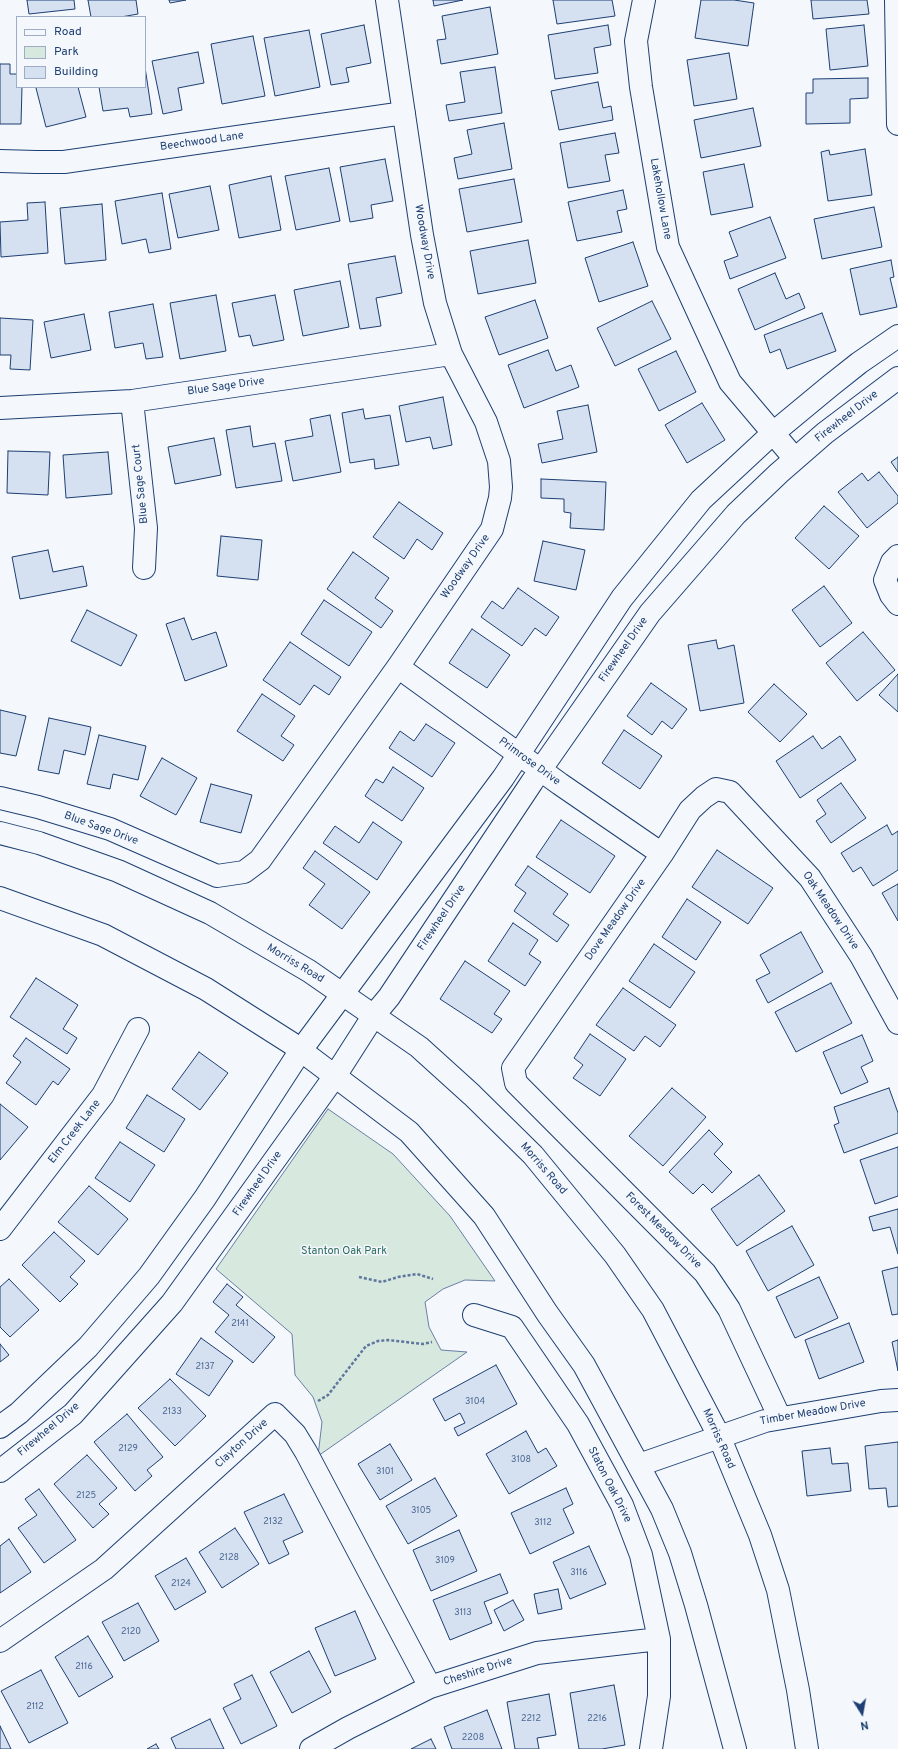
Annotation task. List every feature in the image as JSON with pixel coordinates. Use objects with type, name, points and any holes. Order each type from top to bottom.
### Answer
[{"type":"street","name":"Woodway Drive","points":[[200,868],[216,876],[230,875],[244,872],[260,860],[398,667],[451,588],[487,538],[493,524],[500,498],[501,487],[499,461],[495,445],[486,422],[451,354],[435,303],[422,235],[387,0]]},
{"type":"street","name":"Lakehollow Lane","points":[[644,0],[636,42],[641,87],[668,247],[730,382],[772,434],[795,459]]},
{"type":"street","points":[[896,0],[898,124]]},
{"type":"street","name":"Beechwood Lane","points":[[0,161],[70,161],[404,113]]},
{"type":"street","points":[[0,1427],[19,1413],[88,1347],[149,1276],[205,1198],[301,1050],[519,754],[622,598],[701,500],[772,434],[847,372],[898,336]]},
{"type":"street","name":"Blue Sage Drive","points":[[0,408],[132,401],[451,354]]},
{"type":"street","name":"Firewheel Drive","points":[[0,1470],[73,1414],[172,1303],[335,1076],[374,1015],[389,997],[540,770],[650,614],[736,514],[825,433],[898,378]]},
{"type":"street","name":"Blue Sage Court","points":[[132,401],[146,528],[144,568]]},
{"type":"street","points":[[898,556],[892,562],[885,580],[891,596],[898,604]]},
{"type":"street","name":"Primrose Drive","points":[[398,667],[540,770],[662,854]]},
{"type":"street","name":"Dove Meadow Drive","points":[[513,1068],[662,854],[690,810],[704,797],[716,789],[730,792]]},
{"type":"street","name":"Oak Meadow Drive","points":[[730,792],[810,878],[861,956],[898,1023]]},
{"type":"street","name":"Blue Sage Drive","points":[[0,798],[38,807],[110,829],[200,868]]},
{"type":"street","name":"Morriss Road","points":[[0,833],[39,843],[118,871],[202,910],[309,971],[419,1047],[472,1095],[538,1161],[615,1255],[653,1310],[719,1436],[760,1535],[778,1590],[798,1690],[807,1749]]},
{"type":"street","points":[[0,898],[103,935],[206,989],[301,1050],[409,1132],[484,1216],[547,1313],[584,1365],[662,1509],[680,1553],[735,1749]]},
{"type":"street","name":"Elm Creek Lane","points":[[0,1229],[104,1095],[138,1029]]},
{"type":"street","name":"Forest Meadow Drive","points":[[513,1068],[516,1084],[705,1273],[729,1309],[780,1418]]},
{"type":"street","name":"Staton Oak Drive","points":[[474,1315],[512,1327],[578,1424],[622,1505],[641,1555],[659,1639],[659,1696],[650,1749]]},
{"type":"street","name":"Timber Meadow Drive","points":[[639,1465],[765,1421],[898,1400]]},
{"type":"street","name":"Clayton Drive","points":[[0,1641],[104,1569],[275,1414],[295,1434],[306,1452],[430,1687]]},
{"type":"street","name":"Cheshire Drive","points":[[311,1749],[348,1728],[430,1687],[537,1653],[659,1639]]},
{"type":"path","points":[[359,1277],[382,1282],[398,1277],[417,1274],[433,1279]]},
{"type":"path","points":[[318,1401],[328,1395],[366,1346],[378,1341],[388,1340],[423,1344],[432,1342]]},
{"type":"green space","name":"Stanton Oak Park","points":[[328,1109],[393,1154],[450,1216],[495,1281],[465,1280],[443,1289],[425,1302],[429,1327],[441,1350],[467,1352],[318,1456],[322,1422],[313,1397],[295,1375],[292,1334],[216,1269]]},
{"type":"building","points":[[27,0],[74,0],[75,9],[29,14]]},
{"type":"building","points":[[88,0],[136,0],[138,14],[127,16],[91,16]]},
{"type":"building","points":[[169,0],[186,0],[170,3]]},
{"type":"building","points":[[433,0],[463,0],[434,6]]},
{"type":"building","points":[[553,0],[612,0],[615,16],[557,24]]},
{"type":"building","points":[[701,0],[734,0],[754,3],[748,46],[695,38]]},
{"type":"building","points":[[811,0],[867,0],[869,14],[813,19]]},
{"type":"building","points":[[490,7],[498,54],[441,64],[437,40],[446,39],[442,16]]},
{"type":"building","points":[[364,25],[371,63],[346,68],[349,82],[331,85],[321,34]]},
{"type":"building","points":[[608,25],[611,45],[594,48],[598,73],[555,79],[548,35]]},
{"type":"building","points":[[864,25],[868,66],[830,70],[826,29]]},
{"type":"building","points":[[309,30],[320,87],[275,96],[264,38]]},
{"type":"building","points":[[253,36],[265,96],[222,104],[211,44]]},
{"type":"building","points":[[198,52],[204,83],[178,88],[182,110],[163,114],[152,61]]},
{"type":"building","points":[[729,53],[737,99],[694,106],[687,60]]},
{"type":"building","points":[[0,64],[10,64],[10,74],[16,74],[16,88],[22,88],[21,124],[0,124]]},
{"type":"building","points":[[495,67],[502,113],[449,121],[446,105],[465,102],[460,72]]},
{"type":"building","points":[[146,74],[152,114],[130,117],[128,108],[103,111],[99,88],[146,88]]},
{"type":"building","points":[[868,78],[868,98],[850,99],[850,123],[806,124],[806,93],[813,93],[813,79]]},
{"type":"building","points":[[598,82],[603,108],[611,106],[613,120],[559,130],[551,91]]},
{"type":"building","points":[[36,88],[78,88],[86,117],[46,127]]},
{"type":"building","points":[[753,108],[761,146],[701,158],[694,120]]},
{"type":"building","points":[[504,123],[512,169],[458,179],[454,158],[472,154],[467,130]]},
{"type":"building","points":[[615,133],[619,153],[605,155],[610,181],[568,188],[560,143]]},
{"type":"building","points":[[865,149],[872,195],[828,201],[821,152],[829,150],[830,155]]},
{"type":"building","points":[[385,159],[393,201],[371,205],[373,218],[350,222],[340,167]]},
{"type":"building","points":[[744,164],[753,207],[711,215],[703,172]]},
{"type":"building","points":[[329,168],[340,221],[296,230],[285,176]]},
{"type":"building","points":[[271,176],[281,230],[239,238],[229,185]]},
{"type":"building","points":[[514,179],[522,222],[467,232],[459,189]]},
{"type":"building","points":[[210,186],[219,230],[178,238],[169,194]]},
{"type":"building","points":[[623,190],[627,209],[617,211],[622,232],[577,241],[568,202]]},
{"type":"building","points":[[162,193],[171,249],[149,253],[146,239],[122,244],[115,201]]},
{"type":"building","points":[[45,202],[48,253],[1,257],[0,222],[28,220],[27,203]]},
{"type":"building","points":[[102,204],[106,260],[65,264],[60,208]]},
{"type":"building","points":[[874,207],[882,247],[822,259],[814,219]]},
{"type":"building","points":[[770,217],[786,258],[730,279],[724,261],[738,256],[729,232]]},
{"type":"building","points":[[528,240],[536,283],[478,294],[470,251]]},
{"type":"building","points":[[633,242],[648,286],[599,302],[585,258]]},
{"type":"building","points":[[395,256],[402,293],[376,298],[381,326],[360,329],[348,264]]},
{"type":"building","points":[[891,260],[894,277],[890,278],[897,307],[860,315],[850,269]]},
{"type":"building","points":[[775,273],[786,299],[799,293],[805,308],[755,330],[738,289]]},
{"type":"building","points":[[340,281],[349,327],[303,336],[294,290]]},
{"type":"building","points":[[216,295],[226,351],[180,359],[170,303]]},
{"type":"building","points":[[275,295],[284,340],[253,346],[250,335],[239,337],[232,303]]},
{"type":"building","points":[[535,300],[548,338],[499,355],[485,317]]},
{"type":"building","points":[[652,301],[671,339],[615,366],[597,328]]},
{"type":"building","points":[[153,304],[163,357],[146,359],[143,343],[115,348],[109,312]]},
{"type":"building","points":[[822,313],[836,351],[787,369],[780,349],[770,353],[764,335]]},
{"type":"building","points":[[84,314],[91,350],[51,358],[44,322]]},
{"type":"building","points":[[0,318],[33,320],[30,370],[10,369],[11,355],[0,355]]},
{"type":"building","points":[[548,350],[556,371],[571,365],[579,387],[524,408],[508,365]]},
{"type":"building","points":[[676,351],[696,392],[659,411],[638,369]]},
{"type":"building","points":[[443,397],[452,445],[433,449],[430,437],[406,442],[399,406]]},
{"type":"building","points":[[702,403],[725,440],[687,463],[665,425]]},
{"type":"building","points":[[588,405],[597,452],[542,463],[538,444],[563,439],[557,411]]},
{"type":"building","points":[[363,409],[365,419],[390,415],[399,465],[375,469],[374,459],[350,463],[342,413]]},
{"type":"building","points":[[330,415],[341,472],[293,481],[285,441],[313,436],[310,419]]},
{"type":"building","points":[[250,426],[253,447],[275,443],[282,481],[236,488],[226,430]]},
{"type":"building","points":[[214,438],[221,475],[175,484],[168,447]]},
{"type":"building","points":[[8,451],[50,452],[48,495],[7,493]]},
{"type":"building","points":[[108,452],[112,494],[66,498],[63,455]]},
{"type":"building","points":[[898,457],[898,472],[891,462]]},
{"type":"building","points":[[879,472],[898,496],[898,503],[867,528],[838,492],[862,473],[868,481]]},
{"type":"building","points":[[541,479],[606,482],[604,530],[570,528],[571,513],[564,512],[564,499],[541,498]]},
{"type":"building","points":[[399,502],[443,533],[432,550],[417,539],[404,559],[373,537]]},
{"type":"building","points":[[824,506],[859,536],[829,569],[795,538]]},
{"type":"building","points":[[221,536],[262,540],[258,580],[217,576]]},
{"type":"building","points":[[543,541],[585,550],[576,590],[534,581]]},
{"type":"building","points":[[48,550],[53,572],[83,566],[87,586],[20,599],[12,557]]},
{"type":"building","points":[[353,552],[389,578],[375,598],[393,611],[381,628],[327,589]]},
{"type":"building","points":[[824,586],[852,623],[820,647],[792,610]]},
{"type":"building","points":[[518,588],[559,617],[546,636],[535,628],[522,646],[481,617],[492,601],[503,609]]},
{"type":"building","points":[[324,600],[372,632],[349,666],[301,634]]},
{"type":"building","points":[[87,610],[137,635],[121,666],[71,641]]},
{"type":"building","points":[[184,618],[192,640],[216,632],[227,666],[185,681],[166,624]]},
{"type":"building","points":[[472,629],[510,655],[487,688],[449,663]]},
{"type":"building","points":[[863,632],[895,670],[857,701],[826,663]]},
{"type":"building","points":[[716,640],[718,649],[734,645],[744,703],[700,711],[688,645]]},
{"type":"building","points":[[290,642],[341,677],[329,695],[314,685],[300,705],[263,680]]},
{"type":"building","points":[[898,674],[898,712],[879,695]]},
{"type":"building","points":[[651,683],[687,709],[672,729],[662,721],[652,735],[627,716]]},
{"type":"building","points":[[774,684],[807,714],[780,742],[748,712]]},
{"type":"building","points":[[262,694],[295,716],[281,736],[294,745],[283,761],[237,731]]},
{"type":"building","points":[[0,710],[26,716],[16,756],[0,753]]},
{"type":"building","points":[[49,718],[91,727],[85,755],[64,750],[59,774],[38,770]]},
{"type":"building","points":[[426,724],[455,743],[432,777],[389,748],[400,731],[414,741]]},
{"type":"building","points":[[624,730],[662,756],[640,789],[602,763]]},
{"type":"building","points":[[99,735],[146,746],[138,780],[113,774],[110,789],[87,784]]},
{"type":"building","points":[[813,736],[822,749],[840,736],[856,760],[800,798],[776,761]]},
{"type":"building","points":[[162,758],[197,778],[176,815],[140,796]]},
{"type":"building","points":[[393,767],[424,788],[402,821],[365,796],[376,779],[383,783]]},
{"type":"building","points":[[841,783],[866,818],[831,843],[816,821],[826,814],[817,800]]},
{"type":"building","points":[[211,784],[252,795],[241,833],[200,822]]},
{"type":"building","points":[[561,820],[615,856],[590,893],[536,857]]},
{"type":"building","points":[[373,822],[402,842],[377,880],[323,843],[335,826],[359,843]]},
{"type":"building","points":[[887,825],[892,835],[898,831],[898,870],[873,886],[861,867],[853,872],[841,853]]},
{"type":"building","points":[[717,850],[773,888],[748,924],[692,887]]},
{"type":"building","points":[[315,851],[370,892],[342,929],[309,905],[325,884],[303,868]]},
{"type":"building","points":[[528,866],[568,894],[553,914],[569,925],[557,942],[514,911],[526,893],[515,885]]},
{"type":"building","points":[[898,884],[898,921],[882,893]]},
{"type":"building","points":[[687,899],[721,922],[696,960],[662,937]]},
{"type":"building","points":[[513,923],[538,940],[529,954],[541,962],[525,986],[488,961]]},
{"type":"building","points":[[801,932],[823,972],[768,1003],[756,980],[770,973],[760,955]]},
{"type":"building","points":[[654,944],[695,972],[670,1008],[629,981]]},
{"type":"building","points":[[465,961],[510,991],[494,1014],[502,1019],[492,1033],[440,999]]},
{"type":"building","points":[[36,978],[78,1005],[63,1029],[77,1038],[67,1054],[10,1017]]},
{"type":"building","points":[[831,983],[852,1023],[796,1052],[775,1012]]},
{"type":"building","points":[[623,988],[676,1025],[660,1047],[645,1036],[634,1051],[596,1025]]},
{"type":"building","points":[[590,1034],[626,1059],[600,1096],[573,1078],[583,1065],[574,1058]]},
{"type":"building","points":[[862,1035],[873,1061],[861,1067],[868,1082],[841,1094],[823,1052]]},
{"type":"building","points":[[26,1038],[70,1069],[58,1085],[53,1081],[36,1105],[6,1083],[21,1062],[13,1056]]},
{"type":"building","points":[[199,1052],[228,1073],[200,1110],[172,1089]]},
{"type":"building","points":[[672,1088],[706,1117],[663,1166],[629,1136]]},
{"type":"building","points":[[889,1088],[898,1113],[898,1133],[844,1153],[834,1125],[839,1123],[834,1107]]},
{"type":"building","points":[[147,1095],[185,1119],[164,1152],[126,1128]]},
{"type":"building","points":[[0,1104],[28,1127],[0,1160]]},
{"type":"building","points":[[709,1130],[723,1144],[714,1154],[732,1172],[712,1193],[703,1184],[693,1194],[669,1172]]},
{"type":"building","points":[[120,1142],[155,1165],[130,1202],[95,1178]]},
{"type":"building","points":[[898,1147],[898,1196],[875,1204],[860,1160]]},
{"type":"building","points":[[759,1175],[785,1211],[737,1246],[711,1209]]},
{"type":"building","points":[[89,1186],[128,1219],[98,1255],[58,1222]]},
{"type":"building","points":[[898,1209],[898,1254],[890,1227],[873,1231],[869,1217]]},
{"type":"building","points":[[792,1226],[814,1265],[768,1291],[746,1251]]},
{"type":"building","points":[[54,1232],[85,1261],[70,1277],[78,1284],[60,1302],[22,1265]]},
{"type":"building","points":[[898,1267],[898,1314],[892,1315],[882,1271]]},
{"type":"building","points":[[819,1277],[838,1318],[795,1338],[776,1297]]},
{"type":"building","points":[[9,1279],[39,1310],[10,1337],[0,1327],[0,1287]]},
{"type":"building","points":[[227,1284],[243,1297],[236,1305],[275,1337],[253,1363],[215,1332],[229,1315],[213,1302]]},
{"type":"building","points":[[849,1323],[864,1362],[819,1379],[805,1340]]},
{"type":"building","points":[[201,1338],[233,1361],[209,1396],[176,1374]]},
{"type":"building","points":[[898,1340],[898,1371],[892,1342]]},
{"type":"building","points":[[0,1344],[9,1355],[0,1362]]},
{"type":"building","points":[[496,1365],[517,1404],[458,1436],[454,1428],[465,1423],[460,1413],[445,1421],[433,1399]]},
{"type":"building","points":[[170,1379],[206,1416],[175,1446],[138,1408]]},
{"type":"building","points":[[127,1414],[163,1457],[147,1470],[152,1476],[135,1491],[94,1442]]},
{"type":"building","points":[[526,1431],[538,1453],[546,1448],[557,1466],[509,1494],[486,1454]]},
{"type":"building","points":[[898,1442],[898,1506],[888,1507],[886,1488],[869,1489],[865,1446]]},
{"type":"building","points":[[390,1444],[412,1480],[380,1500],[358,1464]]},
{"type":"building","points":[[830,1448],[832,1464],[848,1463],[851,1491],[807,1496],[802,1451]]},
{"type":"building","points":[[87,1455],[117,1488],[99,1504],[109,1514],[93,1528],[54,1484]]},
{"type":"building","points":[[435,1478],[457,1516],[408,1544],[386,1506]]},
{"type":"building","points":[[566,1488],[573,1504],[563,1509],[574,1533],[530,1554],[511,1513]]},
{"type":"building","points":[[39,1489],[76,1540],[44,1563],[18,1528],[37,1515],[25,1499]]},
{"type":"building","points":[[284,1494],[303,1532],[283,1541],[289,1554],[269,1564],[244,1512]]},
{"type":"building","points":[[235,1528],[259,1564],[222,1588],[199,1552]]},
{"type":"building","points":[[459,1530],[477,1571],[431,1591],[413,1550]]},
{"type":"building","points":[[9,1539],[31,1572],[0,1593],[0,1546]]},
{"type":"building","points":[[589,1546],[606,1584],[570,1599],[553,1562]]},
{"type":"building","points":[[186,1558],[206,1592],[175,1610],[155,1576]]},
{"type":"building","points":[[500,1574],[508,1593],[484,1602],[492,1623],[450,1640],[433,1600]]},
{"type":"building","points":[[558,1589],[562,1609],[538,1614],[534,1594]]},
{"type":"building","points":[[513,1600],[524,1620],[504,1631],[494,1610]]},
{"type":"building","points":[[138,1603],[159,1641],[124,1661],[102,1622]]},
{"type":"building","points":[[355,1611],[376,1659],[335,1676],[315,1628]]},
{"type":"building","points":[[88,1636],[113,1677],[79,1697],[55,1657]]},
{"type":"building","points":[[309,1651],[331,1692],[292,1713],[270,1672]]},
{"type":"building","points":[[41,1670],[68,1723],[29,1743],[1,1691]]},
{"type":"building","points":[[252,1675],[277,1726],[241,1744],[223,1708],[241,1699],[234,1684]]},
{"type":"building","points":[[614,1685],[625,1745],[602,1749],[579,1749],[570,1693]]},
{"type":"building","points":[[549,1694],[556,1735],[537,1738],[539,1749],[515,1749],[507,1702]]},
{"type":"building","points":[[487,1710],[502,1749],[452,1749],[444,1727]]},
{"type":"building","points":[[210,1719],[224,1749],[176,1749],[171,1738]]},
{"type":"building","points":[[0,1726],[11,1749],[0,1749]]},
{"type":"building","points":[[431,1739],[436,1749],[411,1749]]},
{"type":"building","points":[[156,1744],[159,1749],[147,1749]]}]
